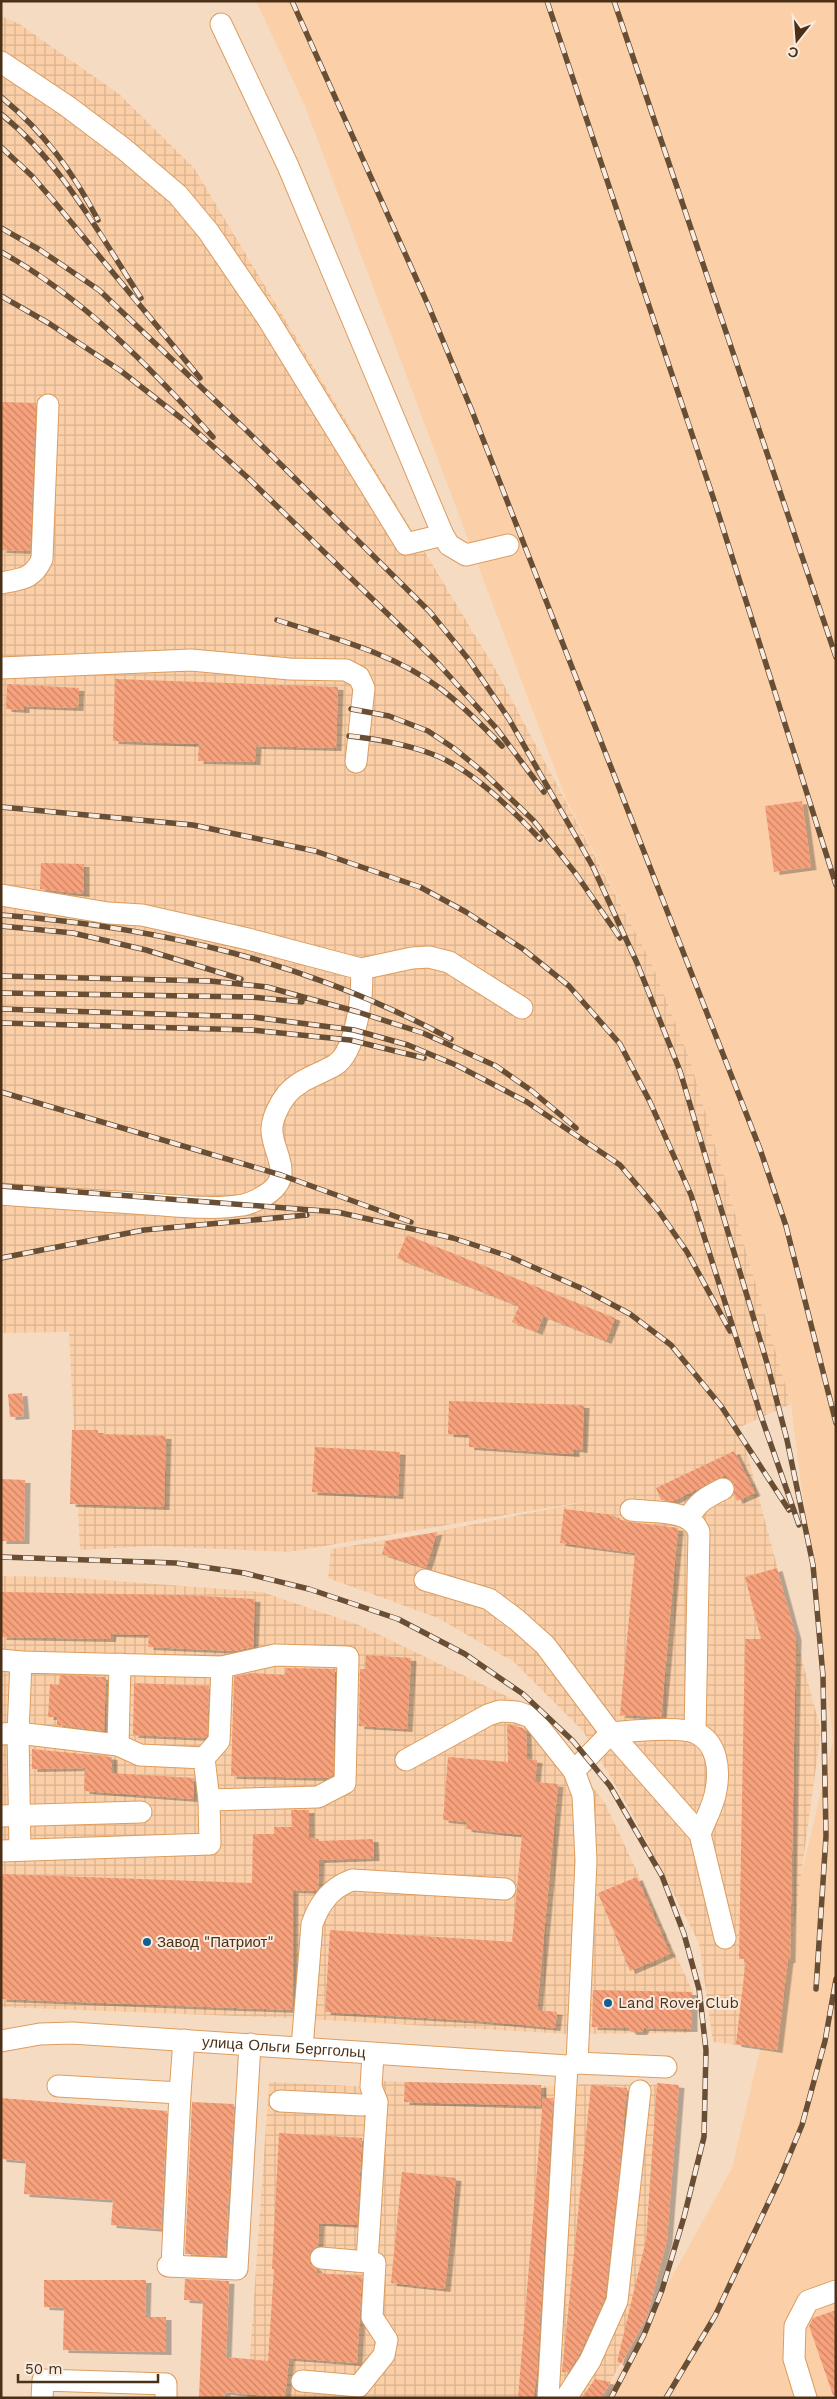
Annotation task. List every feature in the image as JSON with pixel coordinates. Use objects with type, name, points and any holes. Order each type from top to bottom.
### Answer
[{"type":"street","points":[[221,24],[288,166],[443,535],[449,545],[466,555],[508,545]]},
{"type":"street","points":[[1,62],[67,106],[124,149],[178,195],[208,231],[268,319],[406,544],[443,535]]},
{"type":"street","points":[[1,583],[24,579],[37,571],[42,559],[48,405]]},
{"type":"street","points":[[1,668],[191,660],[290,669],[346,670],[359,677],[364,688],[356,762]]},
{"type":"street","points":[[1,896],[108,913],[142,915],[248,939],[361,969],[412,958],[429,957],[449,962],[522,1008]]},
{"type":"street","points":[[1,1194],[200,1207],[245,1205],[264,1196],[276,1186],[281,1175],[280,1162],[274,1148],[271,1130],[276,1112],[287,1094],[302,1080],[336,1064],[346,1053],[361,997],[361,969]]},
{"type":"street","points":[[690,1518],[695,1508],[703,1499],[723,1489]]},
{"type":"street","points":[[631,1510],[680,1515],[690,1518],[696,1524],[699,1532],[695,1732]]},
{"type":"street","points":[[425,1580],[489,1599],[517,1620],[545,1645],[611,1733],[700,1834],[726,1938]]},
{"type":"street","points":[[209,1800],[318,1796],[345,1783],[348,1657],[275,1655],[222,1666],[11,1661],[10,1851],[210,1844],[209,1800],[204,1758],[219,1741],[222,1666]]},
{"type":"street","points":[[118,1745],[120,1664]]},
{"type":"street","points":[[406,1760],[488,1715],[500,1711],[517,1712],[531,1717],[574,1771],[583,1795],[586,1837],[548,2398]]},
{"type":"street","points":[[574,1771],[611,1733],[645,1729],[695,1732],[709,1742],[717,1760],[716,1791],[700,1834]]},
{"type":"street","points":[[10,1734],[118,1745],[140,1755],[204,1758]]},
{"type":"street","points":[[10,1816],[141,1812]]},
{"type":"street","points":[[302,2048],[312,1924],[317,1909],[338,1885],[352,1880],[505,1889]]},
{"type":"street","name":"улица Ольги Берггольц","points":[[1,2041],[40,2034],[72,2033],[373,2054],[666,2067]]},
{"type":"street","points":[[184,2040],[170,2266],[237,2268],[250,2044]]},
{"type":"street","points":[[367,2262],[378,2102],[371,2087],[373,2054]]},
{"type":"street","points":[[58,2086],[180,2093]]},
{"type":"street","points":[[566,2398],[590,2361],[617,2301],[640,2092]]},
{"type":"street","points":[[280,2101],[362,2105],[378,2102]]},
{"type":"street","points":[[302,2381],[359,2386],[384,2355],[386,2340],[372,2317],[375,2262],[321,2258]]},
{"type":"street","points":[[806,2398],[794,2360],[795,2326],[808,2301],[836,2291]]},
{"type":"street","points":[[42,2398],[43,2380],[166,2384],[166,2398]]},
{"type":"shaded area","points":[[256,1],[836,1],[836,2398],[605,2398],[732,2168],[833,1741],[791,1404],[690,1060],[651,962],[566,799],[304,104]]},
{"type":"shaded area","points":[[1,16],[18,23],[119,94],[194,168],[497,672],[651,962],[690,1060],[791,1404],[740,1427],[821,1731],[777,2050],[713,2042],[699,1943],[629,1808],[583,1731],[514,1662],[438,1618],[328,1578],[331,1549],[430,1533],[594,1500],[289,1552],[153,1546],[80,1550],[69,1332],[1,1333]]},
{"type":"shaded area","points":[[1,1576],[63,1577],[262,1592],[359,1625],[517,1701],[533,1711],[565,1749],[606,1805],[693,1992],[690,2033],[567,2034],[291,2018],[1,2007]]},
{"type":"shaded area","points":[[382,2081],[575,2087],[579,2084],[679,2085],[667,2240],[647,2317],[601,2398],[247,2398],[269,2082],[371,2087]]},
{"type":"building","points":[[1,402],[36,403],[30,551],[1,550]]},
{"type":"building","points":[[115,679],[338,687],[336,748],[256,746],[255,762],[198,761],[199,744],[113,741]]},
{"type":"building","points":[[7,684],[79,688],[78,708],[24,706],[24,710],[6,709]]},
{"type":"building","points":[[802,801],[811,867],[774,872],[765,806]]},
{"type":"building","points":[[41,863],[84,864],[84,894],[40,889]]},
{"type":"building","points":[[407,1235],[615,1318],[606,1341],[543,1316],[537,1332],[512,1322],[519,1306],[397,1258]]},
{"type":"building","points":[[22,1393],[24,1416],[10,1417],[8,1394]]},
{"type":"building","points":[[449,1401],[584,1405],[582,1450],[574,1449],[574,1454],[469,1447],[469,1435],[448,1434]]},
{"type":"building","points":[[72,1430],[98,1430],[98,1434],[166,1436],[164,1507],[70,1504]]},
{"type":"building","points":[[315,1447],[400,1452],[398,1496],[312,1492]]},
{"type":"building","points":[[734,1451],[755,1493],[737,1501],[734,1494],[734,1484],[725,1475],[673,1501],[661,1500],[656,1488]]},
{"type":"building","points":[[2,1479],[25,1480],[24,1541],[1,1541]]},
{"type":"building","points":[[564,1509],[614,1515],[614,1518],[630,1522],[678,1528],[661,1717],[620,1715],[635,1553],[560,1543]]},
{"type":"building","points":[[437,1532],[426,1568],[382,1554],[386,1541]]},
{"type":"building","points":[[777,1568],[796,1637],[790,1960],[788,1960],[777,2050],[736,2044],[746,1959],[739,1959],[745,1639],[761,1639],[745,1577]]},
{"type":"building","points":[[1,1592],[184,1595],[255,1599],[253,1647],[234,1651],[148,1647],[149,1635],[111,1634],[110,1639],[1,1637]]},
{"type":"building","points":[[366,1655],[411,1658],[407,1729],[359,1726],[360,1669],[365,1669]]},
{"type":"building","points":[[286,1668],[335,1669],[333,1775],[327,1778],[231,1776],[234,1677],[251,1673],[285,1675]]},
{"type":"building","points":[[60,1675],[106,1677],[104,1731],[57,1725],[57,1717],[48,1717],[50,1684],[59,1685]]},
{"type":"building","points":[[134,1683],[209,1686],[207,1736],[205,1738],[133,1735]]},
{"type":"building","points":[[507,1724],[523,1728],[526,1731],[527,1759],[537,1760],[535,1782],[558,1784],[537,2010],[557,2012],[555,2028],[479,2021],[325,2012],[330,1930],[512,1942],[522,1835],[466,1829],[467,1822],[443,1820],[448,1757],[508,1762]]},
{"type":"building","points":[[32,1749],[112,1757],[112,1773],[194,1778],[193,1799],[84,1791],[85,1768],[32,1769]]},
{"type":"building","name":"Завод \"Патриот\"","points":[[291,1810],[309,1810],[309,1838],[319,1839],[319,1841],[373,1839],[374,1858],[319,1860],[318,1888],[316,1891],[293,1890],[292,2010],[1,1999],[1,1874],[252,1883],[253,1834],[274,1834],[274,1827],[292,1827]]},
{"type":"building","points":[[637,1877],[670,1954],[630,1971],[598,1893]]},
{"type":"building","points":[[593,1990],[692,1992],[692,2029],[644,2028],[642,2032],[631,2032],[629,2028],[592,2027]]},
{"type":"building","points":[[405,2082],[541,2085],[541,2106],[404,2102]]},
{"type":"building","points":[[657,2083],[679,2085],[667,2240],[647,2317],[621,2364],[617,2362],[646,2240]]},
{"type":"building","points":[[591,2085],[627,2088],[620,2163],[605,2298],[579,2355],[568,2372],[562,2372]]},
{"type":"building","points":[[1,2098],[167,2111],[161,2229],[111,2225],[113,2200],[24,2194],[26,2161],[1,2159]]},
{"type":"building","points":[[543,2098],[553,2098],[537,2371],[534,2398],[518,2398]]},
{"type":"building","points":[[192,2102],[234,2104],[225,2256],[185,2254]]},
{"type":"building","points":[[279,2133],[362,2138],[357,2225],[319,2223],[318,2246],[311,2250],[309,2257],[310,2264],[317,2269],[316,2273],[362,2276],[357,2363],[289,2358],[285,2398],[225,2392],[224,2398],[199,2398],[203,2301],[184,2300],[185,2279],[229,2281],[226,2357],[268,2361],[274,2269],[272,2269]]},
{"type":"building","points":[[402,2172],[456,2178],[445,2289],[391,2283]]},
{"type":"building","points":[[44,2280],[146,2280],[145,2317],[166,2317],[166,2352],[63,2350],[64,2308],[44,2307]]},
{"type":"building","points":[[836,2310],[836,2395],[833,2395],[809,2326],[813,2318]]},
{"type":"building","points":[[595,2379],[611,2382],[601,2398],[582,2398]]},
{"type":"railway","points":[[292,1],[429,307],[472,411],[760,1149],[786,1226],[836,1423]]},
{"type":"railway","points":[[547,1],[715,503],[836,885]]},
{"type":"railway","points":[[614,1],[836,657]]},
{"type":"railway","points":[[1,97],[31,124],[68,169],[98,220]]},
{"type":"railway","points":[[1,114],[23,133],[61,177],[141,298]]},
{"type":"railway","points":[[1,147],[32,176],[57,205],[200,378]]},
{"type":"railway","points":[[1,228],[40,250],[99,290],[244,428],[430,612],[469,660],[509,719],[593,867],[637,963],[680,1071],[767,1363],[787,1440],[813,1565],[823,1676],[826,1836],[816,1989]]},
{"type":"railway","points":[[1,252],[31,270],[88,312],[140,360],[213,437]]},
{"type":"railway","points":[[1,296],[50,324],[121,371],[186,422],[247,477],[434,659],[497,729],[544,792]]},
{"type":"railway","points":[[277,620],[341,640],[383,656],[423,676],[457,702],[502,746]]},
{"type":"railway","points":[[351,709],[389,716],[428,731],[455,749],[483,772],[534,821],[576,874],[620,938]]},
{"type":"railway","points":[[349,736],[380,740],[422,750],[447,760],[476,779],[517,815],[540,839]]},
{"type":"railway","points":[[1,807],[193,825],[315,851],[420,887],[466,912],[523,949],[569,986],[620,1044],[650,1102],[691,1195],[761,1416],[799,1525]]},
{"type":"railway","points":[[1,915],[119,929],[176,939],[233,953],[344,989],[398,1012],[451,1039]]},
{"type":"railway","points":[[1,926],[73,933],[146,950],[241,979]]},
{"type":"railway","points":[[1,976],[210,981],[267,987],[358,1012],[423,1033],[496,1066],[532,1091],[576,1128]]},
{"type":"railway","points":[[1,993],[252,997],[302,1002]]},
{"type":"railway","points":[[1,1009],[253,1017],[354,1030],[408,1045],[456,1065],[527,1102],[620,1165],[658,1210],[687,1252],[730,1331]]},
{"type":"railway","points":[[1,1023],[251,1030],[350,1040],[424,1058]]},
{"type":"railway","points":[[1,1092],[281,1175],[411,1222]]},
{"type":"railway","points":[[1,1186],[337,1212],[453,1238],[508,1256],[583,1289],[630,1314],[671,1345],[721,1406],[789,1510]]},
{"type":"railway","points":[[1,1258],[144,1230],[307,1215]]},
{"type":"railway","points":[[1,1557],[176,1563],[244,1573],[309,1589],[398,1619],[465,1654],[523,1694],[573,1741],[610,1786],[662,1876],[684,1934],[699,1989],[706,2050],[704,2137],[684,2217],[662,2290],[644,2335],[611,2398]]},
{"type":"railway","points":[[666,2398],[715,2316],[780,2178],[802,2125],[825,2041],[836,1979]]},
{"type":"place","name":"Завод \"Патриот\"","points":[[147,1942]]},
{"type":"place","name":"Land Rover Club","points":[[608,2003]]}]
